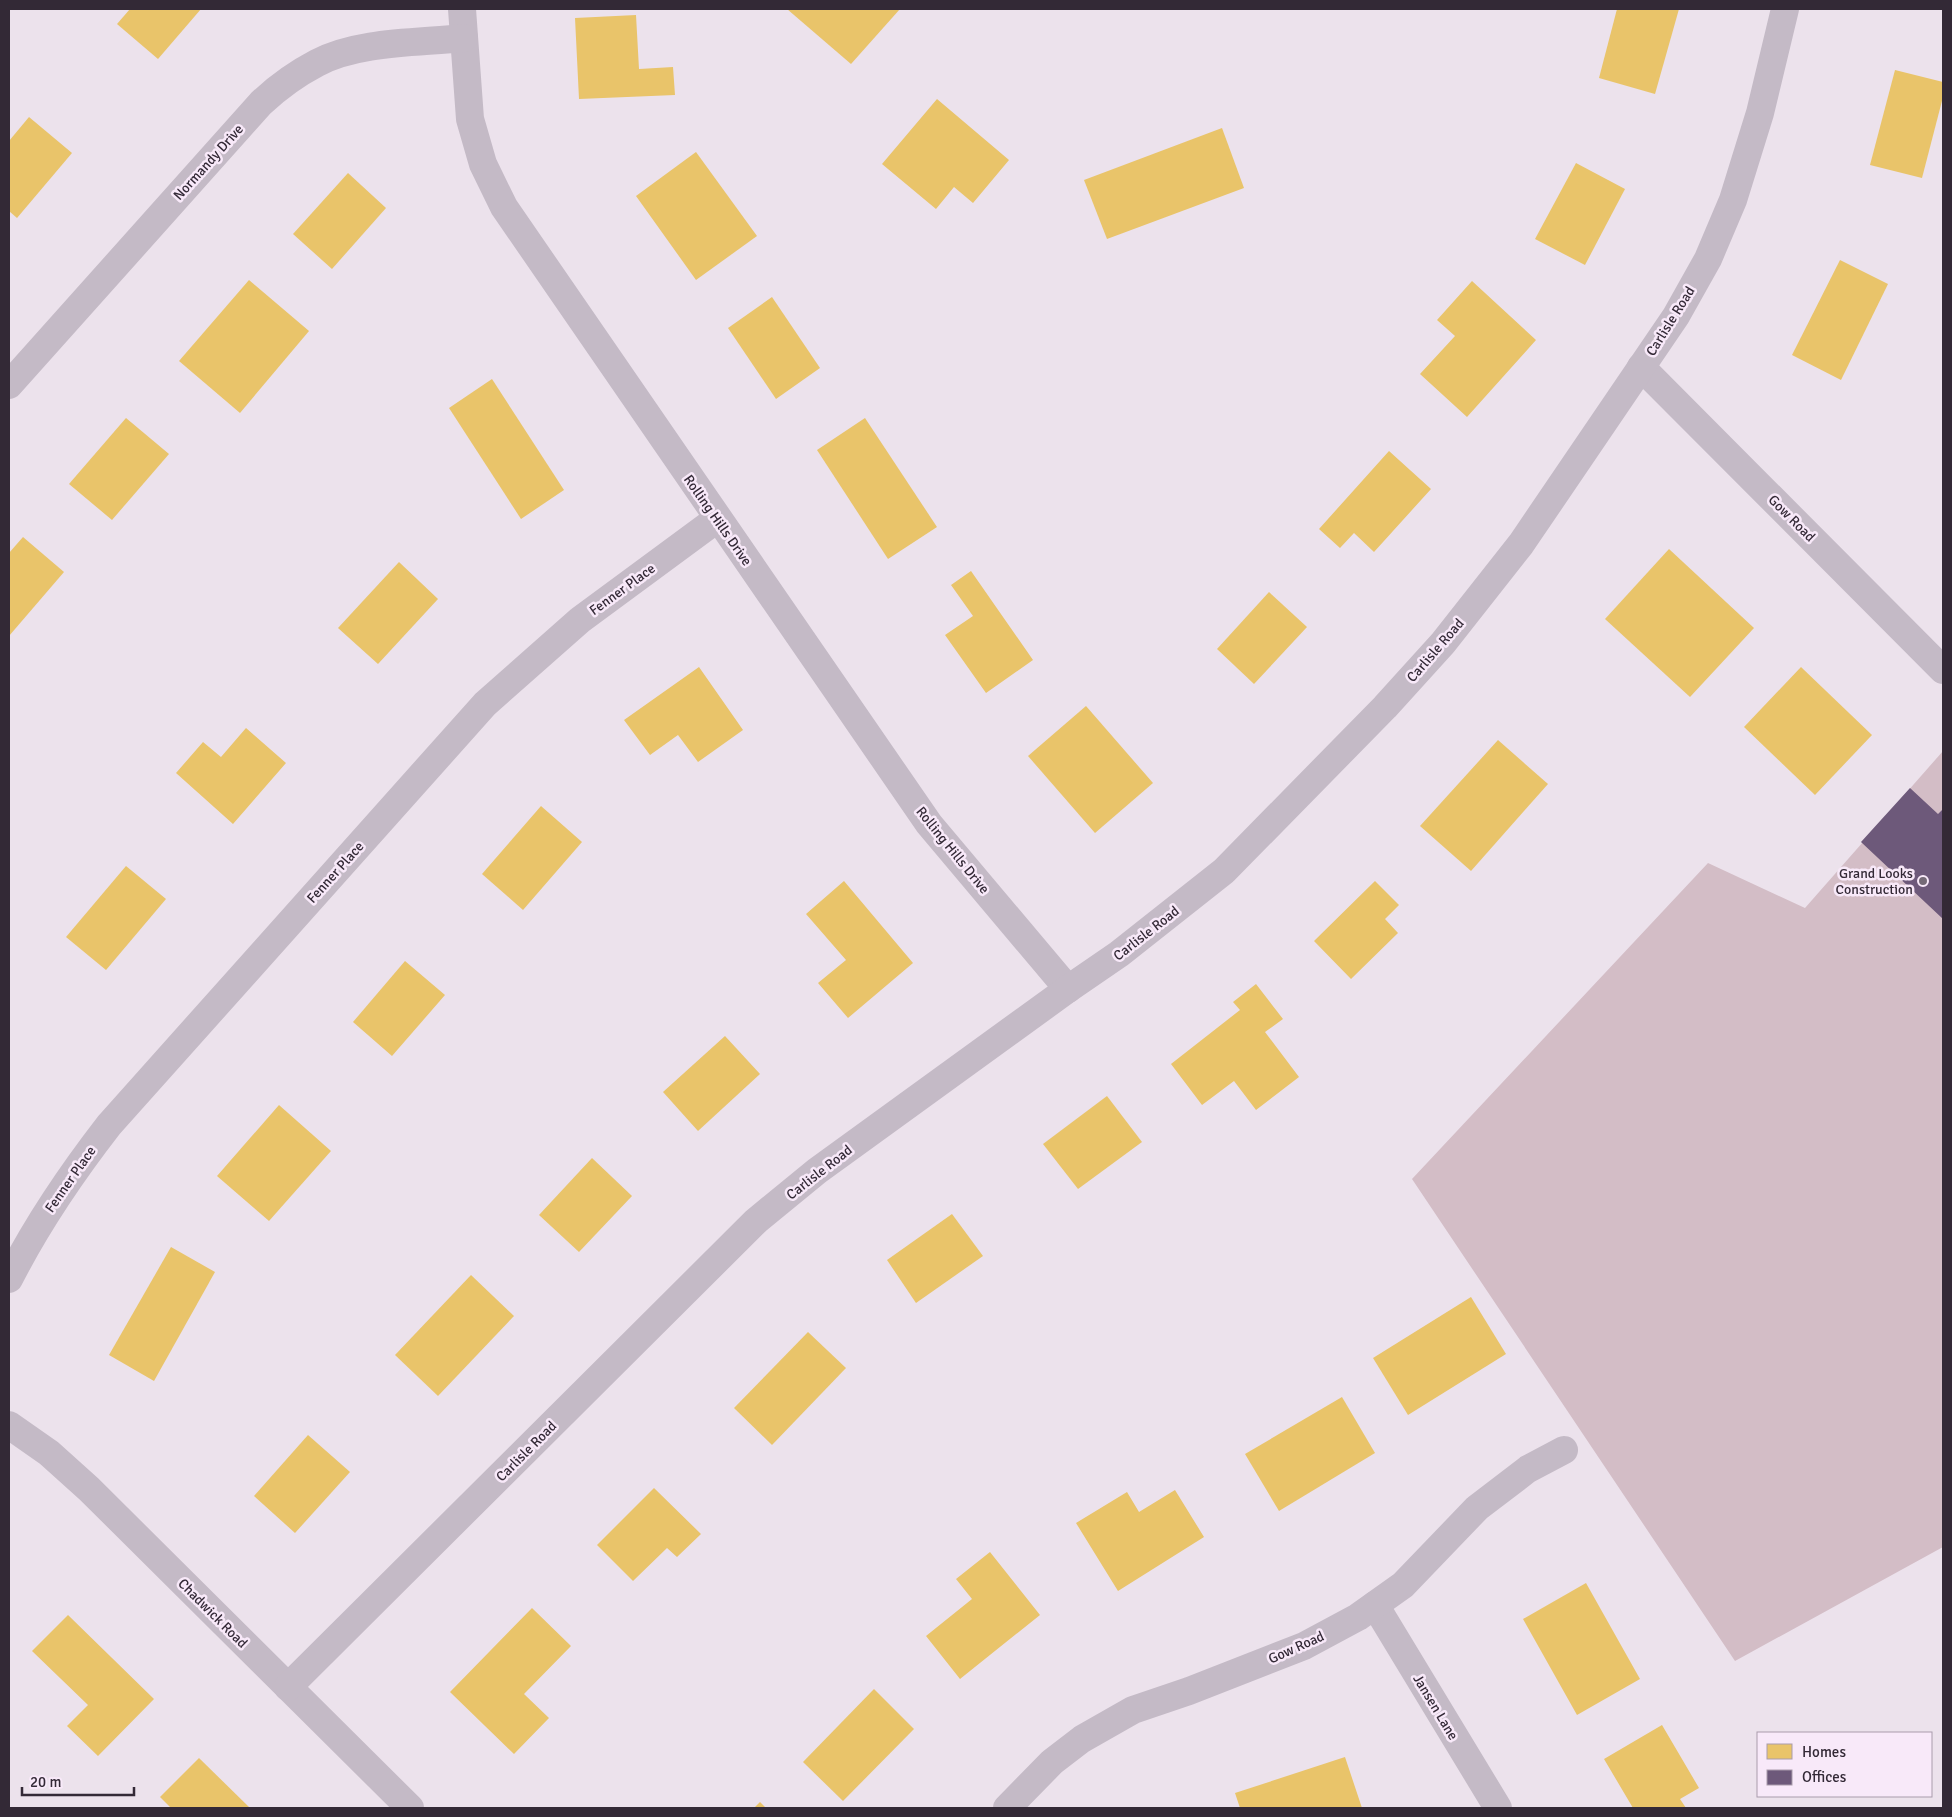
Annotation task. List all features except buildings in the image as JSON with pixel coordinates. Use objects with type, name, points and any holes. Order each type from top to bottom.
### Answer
[{"type":"street","name":"Rolling Hills Drive","points":[[462,9],[470,119],[483,164],[504,207],[717,519],[929,824],[1068,989]]},
{"type":"street","name":"Carlisle Road","points":[[288,1687],[756,1222],[817,1171],[1119,954],[1224,871],[1385,707],[1443,642],[1521,544],[1680,308],[1708,258],[1733,200],[1760,113],[1785,9]]},
{"type":"street","name":"Normandy Drive","points":[[9,385],[261,103],[282,84],[318,62],[361,48],[464,38]]},
{"type":"street","name":"Gow Road","points":[[1641,367],[1943,670]]},
{"type":"street","name":"Fenner Place","points":[[9,1279],[25,1248],[72,1172],[109,1125],[485,704],[580,620],[717,519]]},
{"type":"street","name":"Chadwick Road","points":[[9,1425],[49,1453],[88,1489],[410,1808]]},
{"type":"street","name":"Gow Road","points":[[1007,1808],[1052,1762],[1082,1739],[1133,1710],[1188,1692],[1304,1646],[1358,1617],[1403,1585],[1477,1508],[1528,1469],[1564,1450]]},
{"type":"street","name":"Jansen Lane","points":[[1374,1605],[1498,1808]]},
{"type":"shaded area","points":[[1943,751],[1943,1547],[1735,1661],[1412,1179],[1708,863],[1805,908]]},
{"type":"place","name":"Grand Looks Construction","points":[[1923,881]]}]
